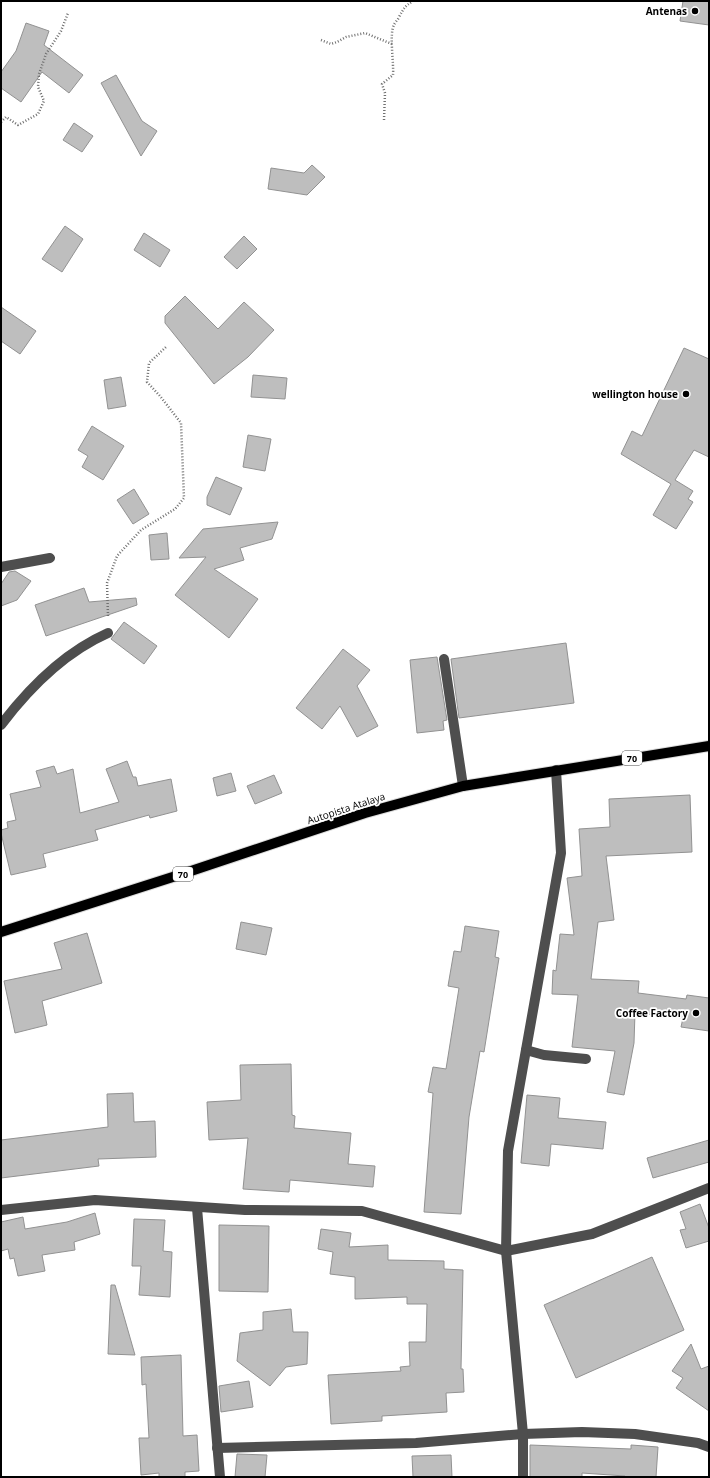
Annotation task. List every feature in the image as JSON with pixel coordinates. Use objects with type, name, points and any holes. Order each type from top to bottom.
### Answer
[{"type":"main road","name":"Autopista Atalaya","points":[[1,932],[365,813],[463,786],[709,746]]},
{"type":"street","points":[[1,567],[50,558]]},
{"type":"street","points":[[1,725],[12,710],[42,678],[90,641],[108,633]]},
{"type":"street","points":[[444,659],[463,786]]},
{"type":"street","points":[[523,1477],[523,1434],[506,1251],[508,1151],[561,853],[556,770]]},
{"type":"street","points":[[526,1050],[544,1055],[586,1059]]},
{"type":"street","points":[[1,1210],[95,1200],[245,1210],[362,1211],[506,1251],[592,1234],[709,1188]]},
{"type":"street","points":[[197,1208],[220,1477]]},
{"type":"street","points":[[217,1448],[416,1444],[523,1434],[582,1432],[635,1434],[698,1442],[709,1447]]},
{"type":"path","points":[[384,120],[385,93],[382,84],[393,75],[393,26],[399,19],[404,6],[413,1]]},
{"type":"path","points":[[1,122],[6,117],[18,125],[38,114],[44,101],[38,87],[39,74],[46,54],[60,31],[68,13]]},
{"type":"path","points":[[321,40],[331,44],[346,36],[365,33],[392,44]]},
{"type":"path","points":[[108,633],[107,583],[117,556],[141,530],[175,509],[184,498],[181,423],[147,382],[149,363],[166,347]]},
{"type":"building","name":"Antenas","points":[[683,1],[709,1],[709,25],[680,21]]},
{"type":"building","points":[[26,23],[49,31],[44,45],[83,75],[69,93],[42,72],[21,102],[1,88],[1,72],[16,51]]},
{"type":"building","points":[[116,75],[142,121],[157,131],[141,156],[101,83]]},
{"type":"building","points":[[74,123],[93,136],[82,152],[63,140]]},
{"type":"building","points":[[312,165],[325,177],[307,195],[268,189],[271,168],[304,173]]},
{"type":"building","points":[[65,226],[83,239],[62,272],[42,259]]},
{"type":"building","points":[[144,233],[170,250],[160,267],[134,250]]},
{"type":"building","points":[[244,236],[257,249],[237,269],[224,257]]},
{"type":"building","points":[[185,296],[218,329],[244,302],[274,330],[248,357],[214,384],[165,323],[165,316]]},
{"type":"building","points":[[1,307],[36,331],[20,354],[1,341]]},
{"type":"building","points":[[684,348],[709,359],[709,457],[694,450],[675,480],[693,491],[688,499],[693,502],[676,529],[653,515],[671,484],[621,454],[632,431],[642,436]]},
{"type":"building","points":[[253,375],[287,378],[285,399],[251,397]]},
{"type":"building","points":[[121,377],[126,406],[108,409],[104,380]]},
{"type":"building","points":[[92,426],[124,446],[103,480],[82,467],[88,456],[78,450]]},
{"type":"building","points":[[248,435],[271,439],[265,471],[243,467]]},
{"type":"building","points":[[216,477],[242,488],[230,515],[207,505],[207,497]]},
{"type":"building","points":[[134,489],[149,514],[133,524],[117,500]]},
{"type":"building","points":[[278,522],[272,539],[240,548],[244,560],[214,569],[258,599],[229,638],[175,595],[206,557],[179,558],[203,529]]},
{"type":"building","points":[[167,533],[169,559],[151,560],[149,535]]},
{"type":"building","points":[[15,571],[31,581],[17,600],[1,606],[1,584],[9,572]]},
{"type":"building","points":[[84,588],[89,602],[136,598],[137,605],[46,636],[35,605]]},
{"type":"building","points":[[124,622],[157,646],[144,664],[111,639]]},
{"type":"building","points":[[566,643],[574,703],[459,718],[451,659]]},
{"type":"building","points":[[343,649],[370,670],[357,686],[378,726],[357,737],[340,706],[322,729],[296,708]]},
{"type":"building","points":[[437,657],[447,720],[443,721],[444,730],[417,733],[410,660]]},
{"type":"building","points":[[127,761],[133,777],[136,777],[138,786],[171,779],[177,811],[150,818],[149,815],[95,830],[98,840],[43,854],[46,867],[11,875],[1,833],[1,830],[8,828],[7,822],[16,820],[10,794],[41,787],[36,771],[54,766],[57,774],[73,769],[80,813],[119,802],[106,769]]},
{"type":"building","points":[[231,773],[236,791],[217,796],[213,778]]},
{"type":"building","points":[[274,775],[282,793],[255,804],[247,786]]},
{"type":"building","points":[[690,795],[692,852],[606,856],[614,920],[598,922],[591,979],[639,981],[638,993],[686,999],[687,995],[709,998],[709,1031],[681,1027],[683,1018],[635,1013],[634,1043],[624,1095],[607,1092],[615,1051],[572,1047],[578,995],[552,994],[553,970],[556,971],[560,934],[574,935],[567,878],[582,876],[579,829],[610,827],[609,799]]},
{"type":"building","points":[[241,922],[272,928],[266,955],[236,949]]},
{"type":"building","points":[[465,926],[499,931],[495,957],[499,958],[484,1052],[480,1051],[469,1117],[461,1214],[424,1212],[433,1093],[428,1092],[433,1067],[446,1069],[459,988],[448,986],[454,951],[461,952]]},
{"type":"building","points":[[87,933],[102,983],[42,1001],[47,1025],[15,1033],[4,981],[62,969],[54,943]]},
{"type":"building","points":[[291,1064],[292,1115],[295,1116],[294,1128],[351,1133],[348,1164],[375,1166],[373,1187],[290,1180],[289,1192],[243,1189],[248,1138],[209,1140],[207,1102],[241,1100],[240,1065]]},
{"type":"building","points":[[133,1093],[134,1122],[155,1121],[156,1157],[98,1159],[99,1166],[1,1178],[1,1140],[108,1127],[107,1094]]},
{"type":"building","points":[[527,1095],[560,1098],[558,1118],[606,1122],[603,1149],[551,1144],[549,1166],[521,1163]]},
{"type":"building","points":[[709,1140],[709,1162],[653,1178],[647,1158]]},
{"type":"building","points":[[700,1204],[709,1228],[709,1241],[686,1248],[680,1230],[686,1229],[680,1212]]},
{"type":"building","points":[[95,1213],[100,1234],[74,1242],[75,1250],[42,1255],[45,1271],[18,1276],[14,1258],[10,1259],[8,1249],[1,1251],[1,1222],[23,1217],[25,1229],[67,1222]]},
{"type":"building","points":[[134,1219],[165,1220],[163,1251],[172,1252],[170,1297],[139,1295],[141,1266],[132,1266]]},
{"type":"building","points":[[219,1225],[269,1226],[268,1292],[219,1291]]},
{"type":"building","points":[[321,1229],[351,1233],[349,1247],[388,1245],[388,1260],[444,1261],[444,1269],[463,1270],[461,1369],[463,1369],[464,1392],[446,1393],[447,1412],[382,1416],[382,1421],[331,1424],[328,1375],[401,1371],[400,1367],[410,1366],[409,1342],[426,1342],[427,1304],[407,1304],[407,1297],[355,1299],[355,1277],[330,1274],[333,1252],[318,1249]]},
{"type":"building","points":[[652,1257],[684,1330],[576,1378],[544,1305]]},
{"type":"building","points":[[111,1285],[115,1285],[135,1355],[108,1354]]},
{"type":"building","points":[[291,1309],[293,1332],[308,1332],[307,1364],[286,1367],[270,1386],[237,1361],[240,1333],[263,1330],[263,1312]]},
{"type":"building","points":[[691,1344],[701,1369],[709,1366],[709,1411],[676,1388],[683,1378],[672,1371]]},
{"type":"building","points":[[181,1355],[183,1436],[197,1435],[199,1471],[185,1472],[185,1477],[159,1477],[159,1473],[141,1475],[139,1438],[149,1438],[146,1384],[142,1385],[141,1357]]},
{"type":"building","points":[[249,1381],[253,1407],[221,1412],[219,1386]]},
{"type":"building","points":[[530,1445],[631,1449],[631,1445],[658,1447],[656,1477],[625,1477],[582,1473],[582,1477],[530,1477]]},
{"type":"building","points":[[237,1454],[267,1455],[265,1477],[235,1477]]},
{"type":"building","points":[[451,1455],[452,1477],[413,1477],[412,1456]]},
{"type":"place","name":"Antenas","points":[[695,11]]},
{"type":"place","name":"wellington house","points":[[686,394]]},
{"type":"place","name":"Coffee Factory","points":[[696,1013]]}]
